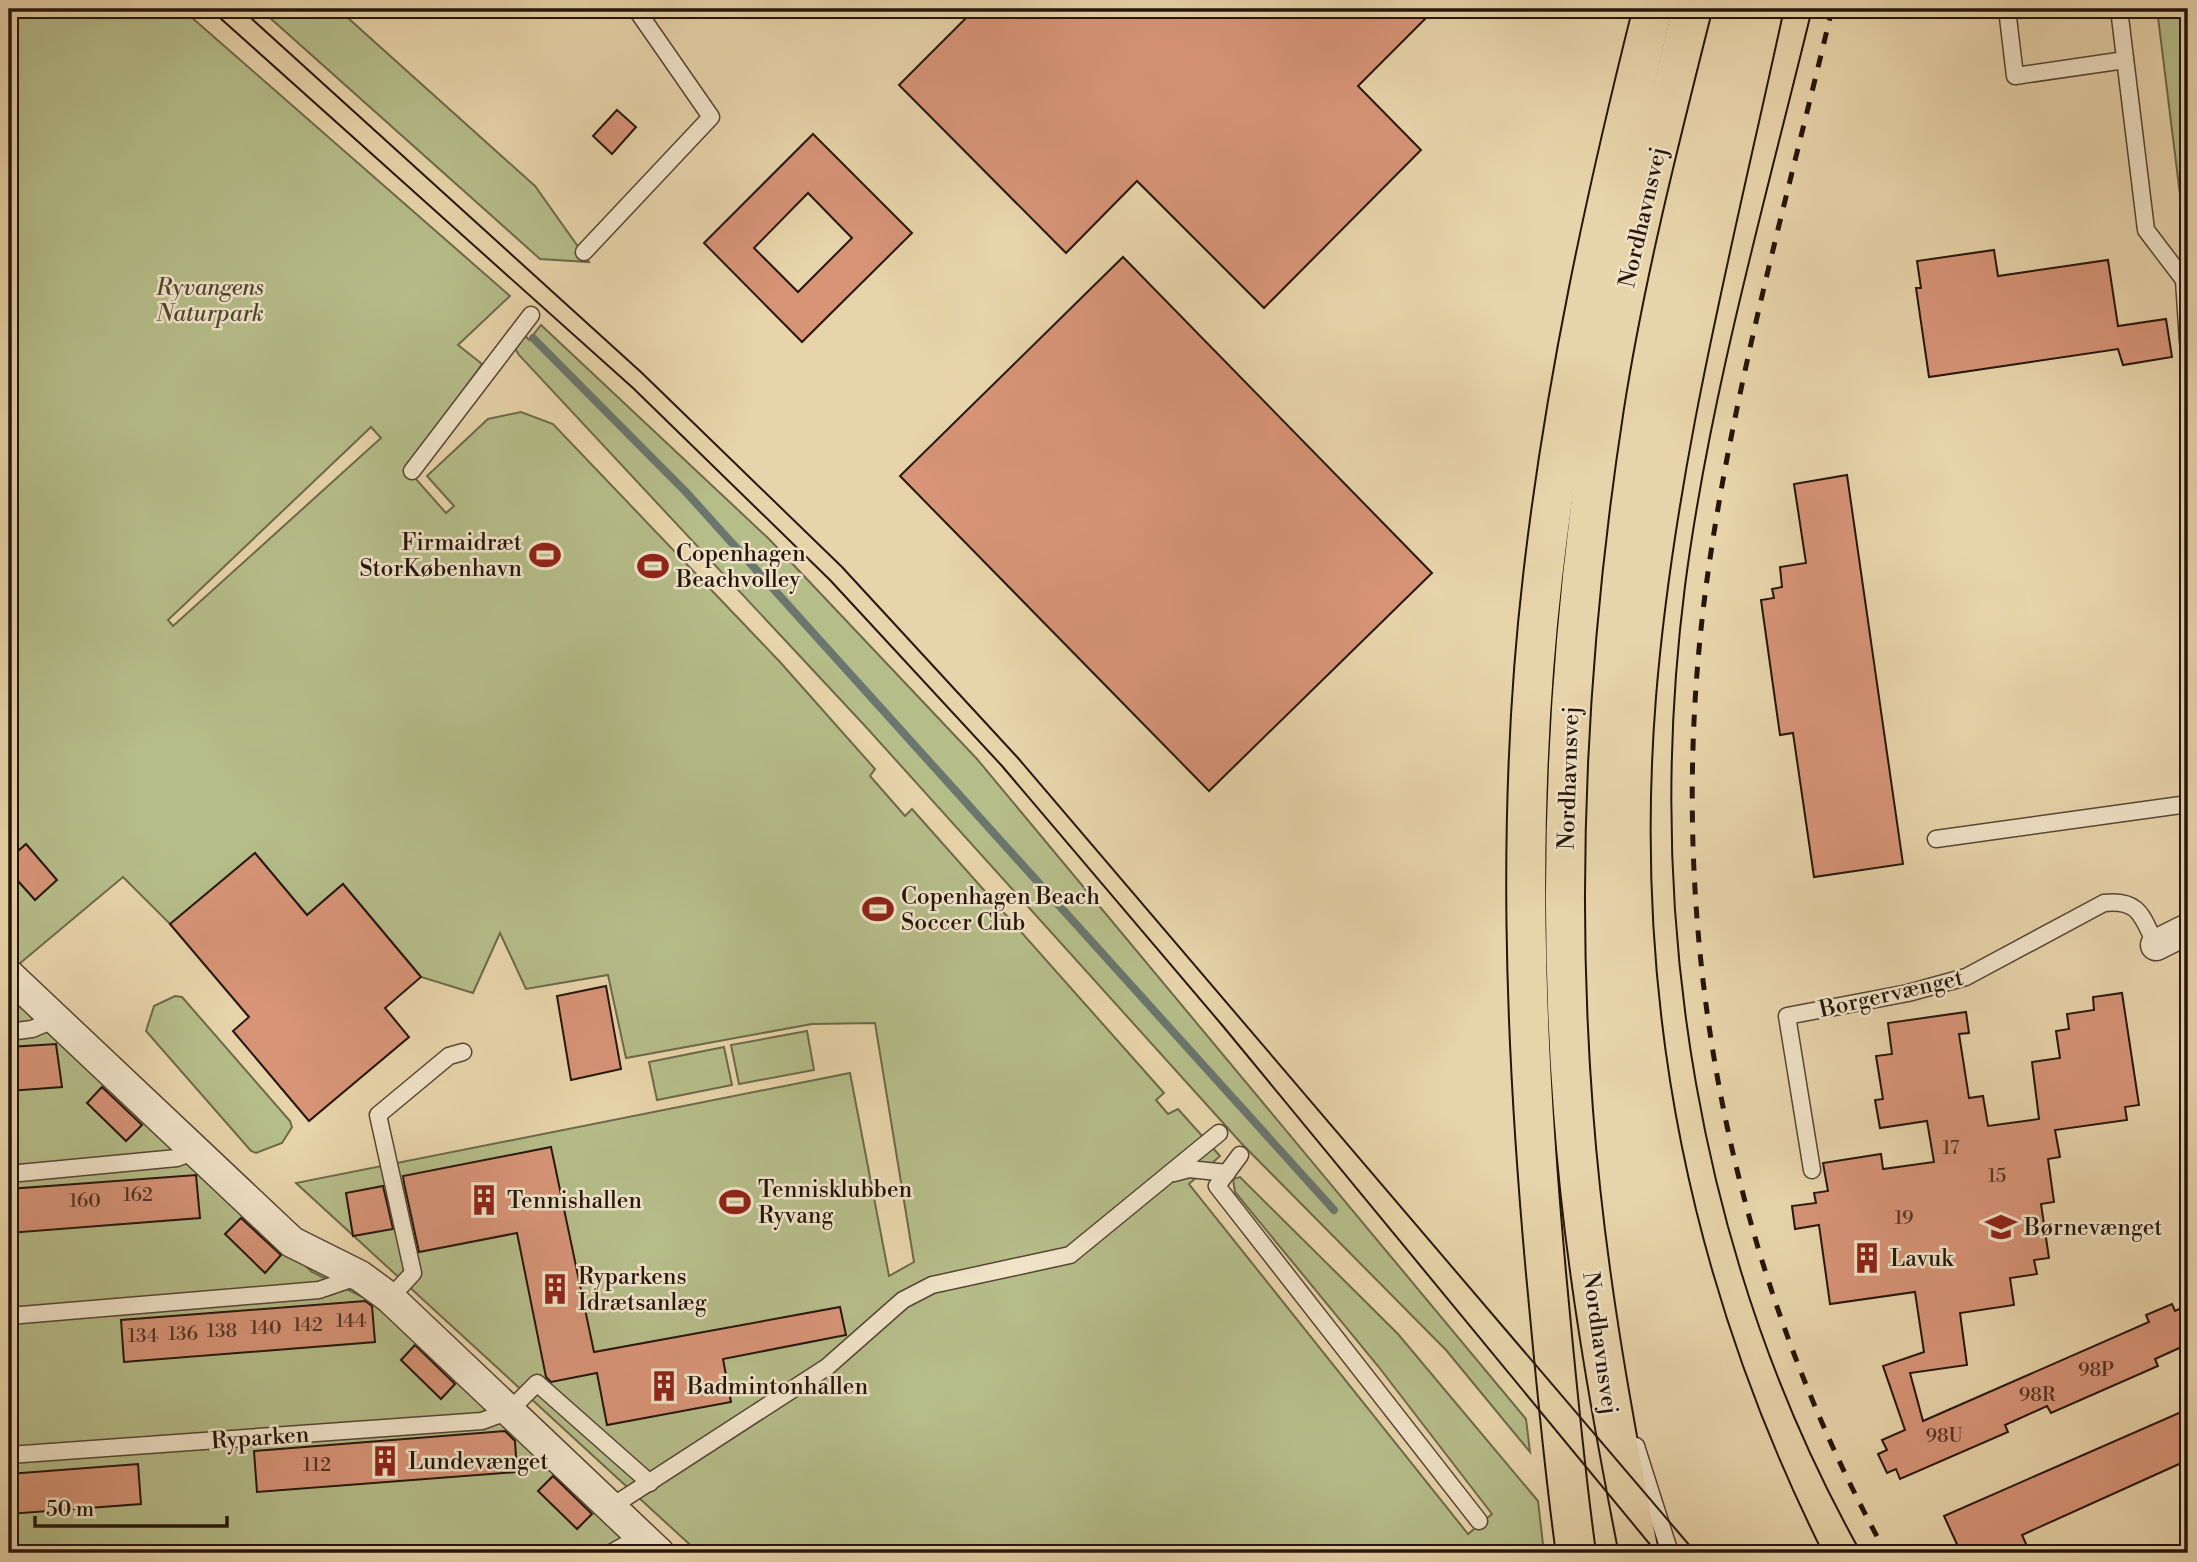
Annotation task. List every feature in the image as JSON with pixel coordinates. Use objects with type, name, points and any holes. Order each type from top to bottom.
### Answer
[{"type":"highway","name":"Nordhavnsvej","points":[[1577,1553],[1562,1454],[1539,1201],[1530,1037],[1527,919],[1533,691],[1542,580],[1569,387],[1586,297],[1653,9]]},
{"type":"highway","name":"Nordhavnsvej","points":[[1639,1553],[1612,1421],[1598,1327],[1573,1111],[1565,879],[1576,624],[1602,418],[1622,306],[1692,9]]},
{"type":"street","name":"Borgervænget","points":[[2156,944],[2188,929]]},
{"type":"street","points":[[9,975],[292,1242],[360,1276],[390,1298],[650,1545]]},
{"type":"lane","points":[[584,252],[711,117],[636,9]]},
{"type":"lane","points":[[2007,9],[2015,76],[2125,60]]},
{"type":"lane","points":[[2119,9],[2146,230],[2184,281],[2188,342]]},
{"type":"lane","points":[[1619,149],[1622,306]]},
{"type":"lane","points":[[1586,297],[1620,221],[1656,158]]},
{"type":"lane","points":[[412,471],[531,314]]},
{"type":"lane","points":[[1936,839],[2188,804]]},
{"type":"lane","name":"Borgervænget","points":[[1812,1170],[1787,1016],[1908,993],[1966,977],[2104,903],[2122,901],[2138,909],[2156,944]]},
{"type":"lane","points":[[9,1032],[33,1029],[56,1019]]},
{"type":"lane","points":[[390,1298],[413,1273],[378,1115],[449,1056],[463,1052]]},
{"type":"lane","points":[[611,1507],[827,1367],[903,1300],[932,1285],[1070,1255],[1219,1133]]},
{"type":"lane","points":[[9,1174],[177,1158],[195,1151]]},
{"type":"lane","points":[[1240,1155],[1217,1186],[1479,1521]]},
{"type":"lane","points":[[1168,1174],[1189,1168],[1227,1173]]},
{"type":"lane","points":[[9,1316],[319,1290],[360,1276]]},
{"type":"lane","points":[[1598,1327],[1670,1553]]},
{"type":"lane","points":[[509,1411],[537,1383],[650,1483]]},
{"type":"lane","name":"Ryparken","points":[[9,1455],[482,1421],[509,1411]]},
{"type":"lane","points":[[611,1553],[650,1545]]},
{"type":"green space","name":"Ryvangens Naturpark","points":[[9,9],[182,9],[510,296],[458,345],[482,364],[407,469],[446,513],[454,506],[427,476],[488,419],[521,412],[553,424],[780,662],[875,769],[870,776],[905,816],[912,809],[1164,1093],[1156,1100],[1168,1114],[1178,1109],[1220,1156],[1189,1184],[1468,1534],[1492,1514],[1378,1366],[1235,1192],[1233,1179],[1240,1177],[1398,1334],[1538,1501],[1544,1553],[699,1553],[296,1183],[850,1073],[889,1276],[914,1262],[875,1023],[812,1024],[626,1058],[608,975],[526,989],[500,933],[473,993],[421,977],[343,884],[307,915],[255,854],[170,924],[123,877],[12,970],[9,967]],"holes":[[[371,427],[381,438],[173,626],[168,620]]]},
{"type":"green space","points":[[260,9],[338,9],[535,186],[589,262],[540,259]]},
{"type":"green space","points":[[2157,9],[2188,9],[2188,252],[2187,251]]},
{"type":"green space","points":[[541,325],[769,539],[977,759],[1526,1419],[1530,1452],[1446,1350],[1243,1145],[866,727],[519,355],[514,347],[522,332],[529,340]]},
{"type":"green space","points":[[9,989],[312,1272],[385,1308],[643,1553],[9,1553]]},
{"type":"green space","points":[[175,996],[182,997],[290,1121],[292,1127],[282,1143],[256,1153],[251,1151],[146,1031],[154,1006]]},
{"type":"green space","points":[[807,1031],[814,1070],[739,1084],[731,1045]]},
{"type":"green space","points":[[724,1047],[732,1085],[657,1100],[649,1062]]},
{"type":"building","points":[[975,9],[1435,9],[1358,86],[1421,150],[1264,308],[1137,181],[1066,253],[899,85]]},
{"type":"building","points":[[617,110],[636,127],[612,154],[593,136]]},
{"type":"building","points":[[813,134],[912,233],[802,342],[704,243]],"holes":[[[808,193],[852,238],[798,292],[754,248]]]},
{"type":"building","points":[[1994,250],[1998,276],[2108,260],[2118,326],[2166,319],[2172,357],[2123,365],[2118,349],[1929,377],[1916,288],[1921,288],[1917,261]]},
{"type":"building","points":[[1123,257],[1432,573],[1209,791],[900,476]]},
{"type":"building","points":[[1847,475],[1903,864],[1814,877],[1793,733],[1780,735],[1761,600],[1774,598],[1772,589],[1782,587],[1780,567],[1806,563],[1794,484]]},
{"type":"building","points":[[26,844],[57,880],[35,900],[9,871],[9,859]]},
{"type":"building","points":[[255,853],[307,915],[343,884],[421,977],[385,1008],[409,1037],[309,1121],[233,1031],[249,1017],[170,924]]},
{"type":"building","points":[[606,986],[621,1069],[571,1080],[557,996]]},
{"type":"building","points":[[2122,993],[2139,1105],[2125,1107],[2127,1120],[2055,1130],[2060,1157],[2048,1159],[2054,1202],[2041,1204],[2049,1258],[2034,1260],[2037,1274],[2010,1278],[2014,1305],[1960,1313],[1967,1365],[1910,1373],[1923,1421],[2149,1322],[2146,1315],[2172,1304],[2175,1311],[2188,1305],[2188,1344],[2155,1359],[2158,1366],[2051,1413],[2047,1406],[2005,1425],[2008,1432],[1900,1479],[1896,1469],[1887,1473],[1878,1454],[1887,1450],[1882,1440],[1905,1430],[1883,1366],[1924,1352],[1915,1292],[1830,1304],[1819,1225],[1795,1229],[1792,1206],[1816,1203],[1814,1193],[1828,1191],[1823,1163],[1881,1154],[1883,1169],[1934,1162],[1927,1121],[1880,1128],[1875,1100],[1883,1099],[1876,1056],[1892,1054],[1888,1023],[1966,1012],[1969,1033],[1959,1034],[1969,1098],[1983,1096],[1988,1126],[2039,1119],[2032,1062],[2060,1058],[2056,1031],[2069,1029],[2067,1014],[2094,1010],[2093,997]]},
{"type":"building","points":[[56,1044],[62,1087],[9,1091],[9,1047]]},
{"type":"building","points":[[102,1087],[142,1125],[126,1141],[87,1103]]},
{"type":"building","points":[[551,1147],[594,1352],[840,1307],[846,1335],[723,1359],[731,1402],[607,1425],[597,1373],[551,1382],[546,1377],[517,1233],[419,1252],[404,1183],[403,1176]]},
{"type":"building","points":[[196,1175],[200,1218],[9,1233],[9,1189]]},
{"type":"building","points":[[383,1186],[393,1229],[353,1236],[346,1193]]},
{"type":"building","points":[[241,1218],[281,1255],[265,1273],[225,1234]]},
{"type":"building","points":[[365,1301],[372,1306],[375,1342],[124,1362],[121,1320]]},
{"type":"building","points":[[415,1345],[455,1384],[441,1399],[401,1360]]},
{"type":"building","points":[[2188,1409],[2188,1460],[2022,1535],[2030,1553],[1961,1553],[1944,1516]]},
{"type":"building","name":"Lundevænget","points":[[505,1431],[515,1441],[517,1472],[257,1492],[254,1451]]},
{"type":"building","points":[[138,1464],[141,1504],[9,1514],[9,1474]]},
{"type":"building","points":[[553,1476],[592,1514],[577,1529],[538,1491]]},
{"type":"waterway","points":[[533,338],[685,491],[1334,1210]]},
{"type":"tram line","points":[[210,9],[633,388],[830,580],[1002,766],[1222,1025],[1657,1553]]},
{"type":"tram line","points":[[241,9],[642,373],[842,567],[1018,758],[1696,1553]]},
{"type":"tram line","points":[[1784,9],[1709,351],[1677,524],[1656,697],[1651,809],[1653,920],[1663,1029],[1680,1137],[1705,1243],[1737,1348],[1776,1451],[1823,1553]]},
{"type":"tram line","points":[[1812,9],[1724,369],[1696,514],[1685,586],[1674,710],[1672,835],[1679,960],[1696,1084],[1723,1206],[1759,1326],[1805,1441],[1861,1553]]},
{"type":"railway","points":[[1832,9],[1745,369],[1717,514],[1706,587],[1694,712],[1693,837],[1701,961],[1719,1085],[1746,1206],[1783,1325],[1830,1441],[1886,1553]]},
{"type":"place","name":"Firmaidræt StorKøbenhavn","points":[[545,555]]},
{"type":"place","name":"Copenhagen Beachvolley","points":[[653,566]]},
{"type":"place","name":"Copenhagen Beach Soccer Club","points":[[878,909]]},
{"type":"place","name":"Tennishallen","points":[[484,1200]]},
{"type":"place","name":"Tennisklubben Ryvang","points":[[735,1202]]},
{"type":"place","name":"Børnevænget","points":[[2001,1227]]},
{"type":"place","name":"Lavuk","points":[[1867,1258]]},
{"type":"place","name":"Ryparkens Idrætsanlæg","points":[[555,1289]]},
{"type":"place","name":"Badmintonhallen","points":[[664,1386]]},
{"type":"place","name":"Lundevænget","points":[[385,1461]]}]
